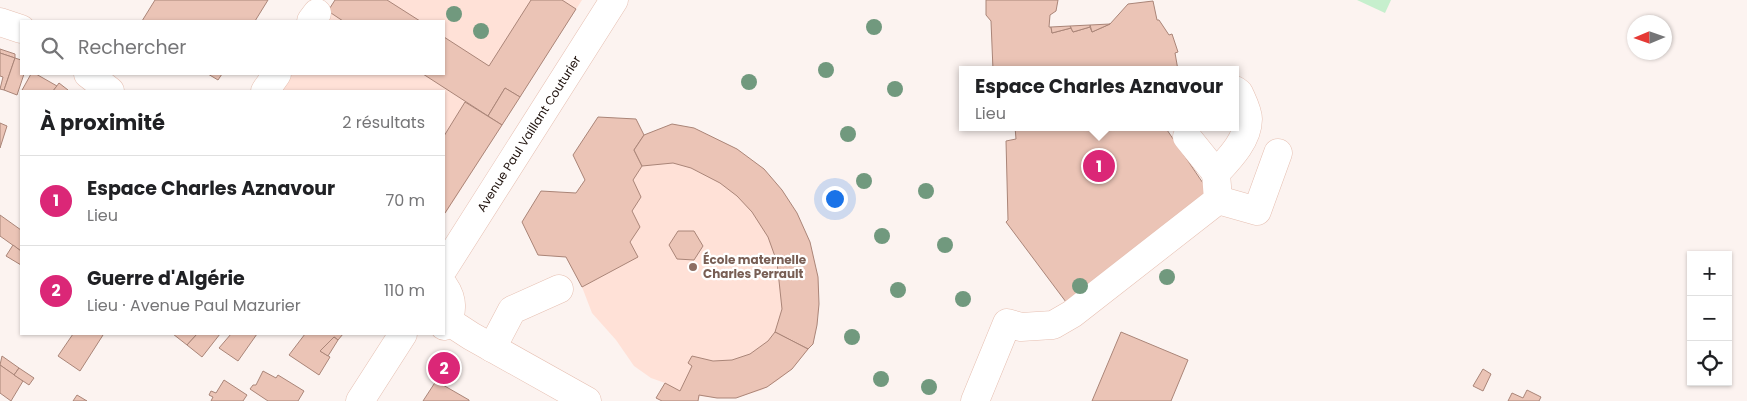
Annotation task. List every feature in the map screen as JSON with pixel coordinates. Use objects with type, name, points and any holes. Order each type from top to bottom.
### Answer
[{"type":"street","name":"Avenue Paul Vaillant Couturier","points":[[445,266],[614,0]]},
{"type":"street","points":[[0,22],[20,29]]},
{"type":"street","points":[[89,75],[109,90]]},
{"type":"street","points":[[266,90],[276,75]]},
{"type":"street","points":[[1216,173],[1230,158],[1246,134],[1248,118],[1239,92]]},
{"type":"street","points":[[1187,136],[1216,173],[1218,200]]},
{"type":"street","points":[[1218,200],[1258,211],[1278,153]]},
{"type":"street","points":[[975,401],[1006,323],[1021,327],[1053,324],[1072,314],[1218,200]]},
{"type":"street","points":[[445,288],[452,303],[451,312],[445,321]]},
{"type":"street","points":[[492,348],[512,310],[559,289]]},
{"type":"street","points":[[445,329],[492,348],[587,401]]},
{"type":"street","points":[[360,401],[402,335]]},
{"type":"shaded area","points":[[335,0],[582,0],[445,214],[445,90],[277,90],[286,75],[445,75],[445,20],[323,20]]},
{"type":"shaded area","name":"École maternelle Charles Perrault","points":[[598,117],[636,119],[644,135],[672,124],[694,128],[737,149],[764,169],[810,242],[818,277],[819,304],[813,344],[792,369],[777,381],[762,390],[736,398],[700,396],[698,401],[662,401],[656,398],[665,383],[651,378],[634,366],[616,340],[592,313],[582,287],[566,257],[538,255],[522,222],[541,191],[576,193],[585,180],[573,155]]},
{"type":"green space","points":[[1357,0],[1391,0],[1385,13]]},
{"type":"building","points":[[155,0],[268,0],[256,20],[143,20]]},
{"type":"building","points":[[335,0],[387,0],[418,20],[342,20],[328,11]]},
{"type":"building","points":[[531,0],[562,0],[576,9],[520,97],[505,88],[488,116],[425,75],[445,75],[445,38],[489,66]]},
{"type":"building","points":[[986,0],[1058,0],[1056,11],[1050,15],[1049,27],[1051,27],[1052,33],[1071,28],[1073,32],[1090,27],[1092,32],[1110,24],[1128,4],[1153,1],[1157,20],[1159,20],[1169,35],[1172,34],[1178,52],[1175,53],[1177,66],[993,66],[991,21],[986,15]]},
{"type":"building","points":[[1110,24],[1092,32],[1090,25]]},
{"type":"building","points":[[1090,25],[1090,27],[1073,32],[1070,26]]},
{"type":"building","points":[[1070,26],[1071,28],[1052,33],[1051,27]]},
{"type":"building","points":[[0,49],[15,54],[15,58],[0,53]]},
{"type":"building","points":[[0,53],[15,58],[4,90],[0,89],[3,77],[0,76]]},
{"type":"building","points":[[15,58],[20,60],[20,75],[24,75],[17,95],[4,90]]},
{"type":"building","points":[[30,75],[38,75],[57,86],[54,90],[22,90]]},
{"type":"building","points":[[210,75],[221,75],[218,80]]},
{"type":"building","points":[[59,83],[68,90],[54,90]]},
{"type":"building","points":[[505,88],[520,97],[502,125],[488,116]]},
{"type":"building","points":[[465,102],[502,125],[445,213],[445,134]]},
{"type":"building","points":[[598,117],[636,119],[644,135],[634,150],[642,166],[633,180],[641,197],[632,211],[640,227],[630,242],[638,257],[582,287],[566,257],[538,255],[522,222],[541,191],[576,193],[585,180],[573,155]]},
{"type":"building","points":[[0,123],[7,126],[0,148]]},
{"type":"building","points":[[672,124],[694,128],[737,149],[764,169],[782,190],[797,213],[810,242],[818,277],[819,304],[817,325],[813,344],[808,349],[775,332],[782,309],[777,262],[768,237],[752,212],[737,196],[720,183],[691,168],[673,163],[642,166],[634,150],[644,135]]},
{"type":"building","points":[[1015,131],[1168,131],[1209,192],[1066,302],[1006,222],[1008,220],[1006,141],[1016,139]]},
{"type":"building","points":[[0,215],[20,229],[20,250],[0,236]]},
{"type":"building","points":[[678,231],[694,231],[703,246],[694,260],[677,259],[669,245]]},
{"type":"building","points":[[13,245],[20,250],[20,264],[6,256]]},
{"type":"building","points":[[775,332],[808,349],[792,369],[767,387],[736,398],[717,398],[699,395],[698,401],[662,401],[656,398],[665,383],[680,391],[692,366],[688,363],[692,356],[713,361],[732,360],[750,354],[768,341]]},
{"type":"building","points":[[1121,332],[1188,360],[1171,401],[1092,401]]},
{"type":"building","points":[[72,335],[103,335],[80,371],[58,356]]},
{"type":"building","points":[[174,335],[196,335],[187,345]]},
{"type":"building","points":[[196,335],[219,335],[202,357],[187,345]]},
{"type":"building","points":[[230,335],[256,335],[238,361],[219,348]]},
{"type":"building","points":[[304,335],[342,335],[338,340],[334,337],[320,351],[330,357],[319,375],[289,355]]},
{"type":"building","points":[[334,337],[338,340],[328,356],[320,351]]},
{"type":"building","points":[[2,356],[19,368],[14,375],[0,365]]},
{"type":"building","points":[[0,365],[23,381],[11,401],[0,393]]},
{"type":"building","points":[[19,368],[34,378],[29,385],[14,375]]},
{"type":"building","points":[[1483,369],[1491,374],[1483,391],[1473,386]]},
{"type":"building","points":[[263,371],[276,378],[278,375],[304,391],[298,401],[268,401],[250,389],[253,385],[256,385]]},
{"type":"building","points":[[224,380],[247,395],[243,401],[211,401],[213,397],[209,395],[211,391],[216,393]]},
{"type":"building","points":[[436,381],[469,400],[469,401],[423,401]]},
{"type":"building","points":[[1527,390],[1541,397],[1539,401],[1508,401],[1512,393],[1523,398]]},
{"type":"building","points":[[77,395],[87,401],[73,401]]},
{"type":"place","name":"Espace Charles Aznavour","points":[[1099,166]]},
{"type":"place","name":"École maternelle Charles Perrault","points":[[693,267]]},
{"type":"place","name":"Guerre d'Algérie","points":[[444,368]]}]
